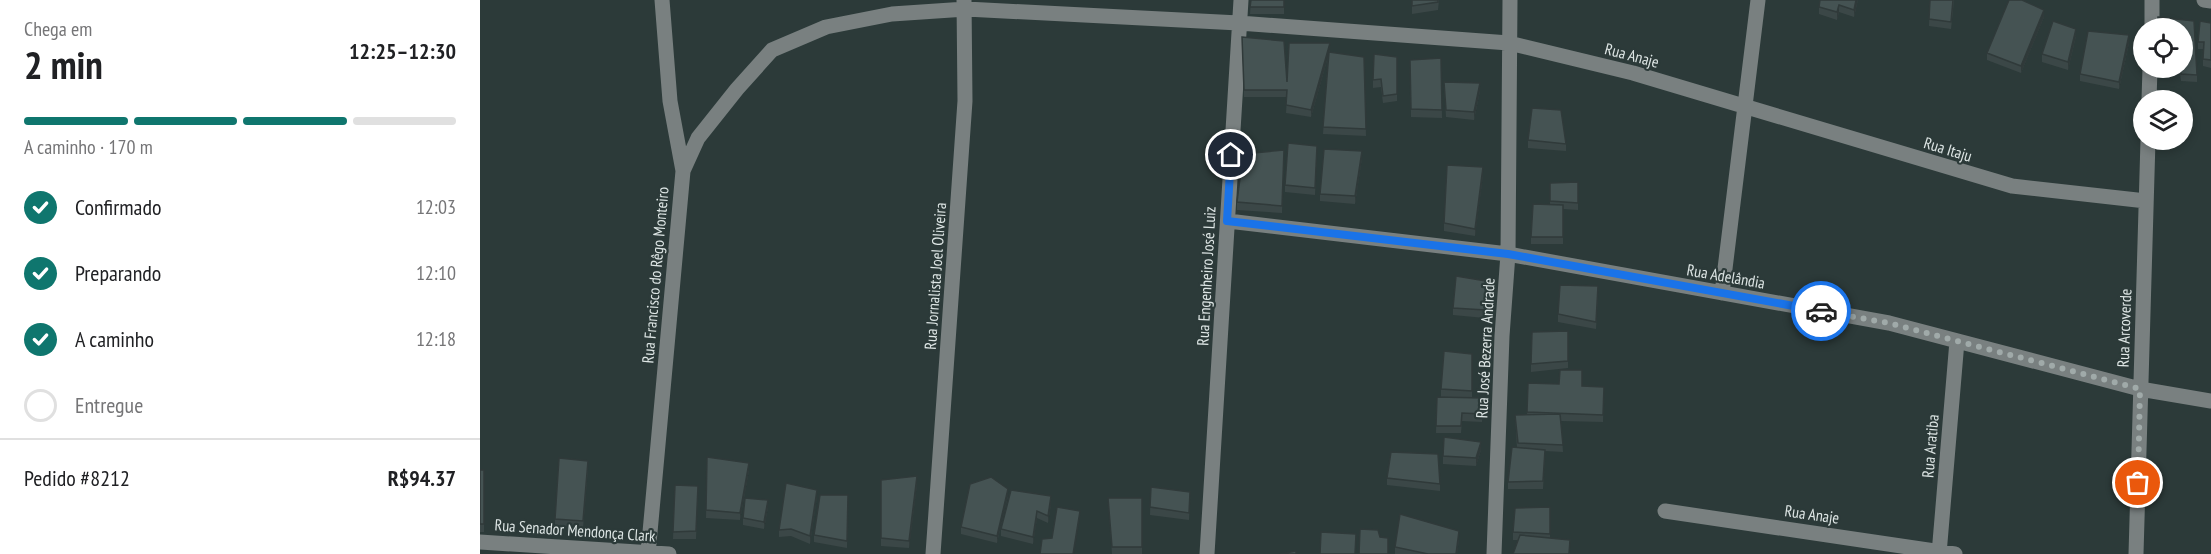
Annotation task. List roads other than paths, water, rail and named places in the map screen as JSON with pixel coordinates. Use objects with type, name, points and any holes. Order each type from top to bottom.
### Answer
[{"type":"street","name":"Rua Francisco do Rêgo Monteiro","points":[[648,553],[683,171],[670,101],[662,0]]},
{"type":"street","name":"Rua Engenheiro José Luiz","points":[[1207,554],[1241,0]]},
{"type":"street","name":"Rua José Bezerra Andrade","points":[[1494,554],[1502,336],[1508,254],[1510,0]]},
{"type":"street","points":[[1722,293],[1758,0]]},
{"type":"street","points":[[2151,18],[2152,0]]},
{"type":"street","points":[[2204,0],[2211,1]]},
{"type":"street","name":"Rua Anaje","points":[[683,171],[698,138],[736,88],[772,50],[826,27],[892,14],[965,5],[1509,43],[1633,73],[1745,106]]},
{"type":"street","name":"Rua Jornalista Joel Oliveira","points":[[933,554],[965,101],[965,5]]},
{"type":"street","name":"Rua Itaju","points":[[1745,106],[2012,186],[2146,201]]},
{"type":"street","name":"Rua Arcoverde","points":[[2136,554],[2148,150]]},
{"type":"street","name":"Rua Adelândia","points":[[1227,221],[1508,254],[1889,323],[2140,389],[2211,401]]},
{"type":"street","name":"Rua Aratiba","points":[[1939,553],[1957,341]]},
{"type":"street","name":"Rua Anaje","points":[[1665,510],[1955,554]]},
{"type":"street","name":"Rua Senador Mendonça Clark","points":[[480,542],[669,554]]}]
